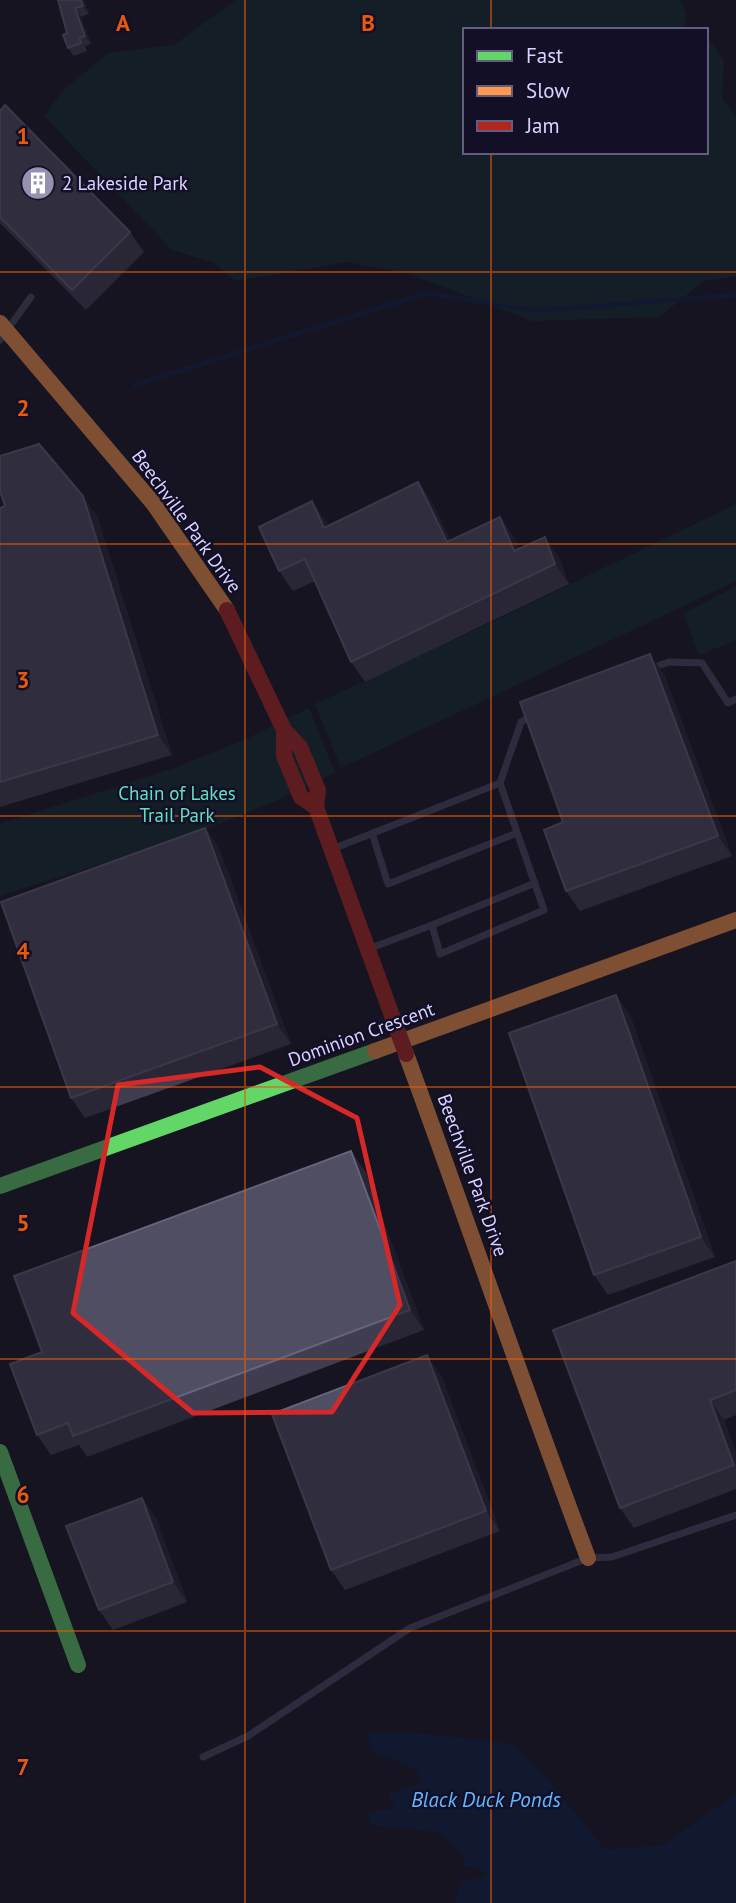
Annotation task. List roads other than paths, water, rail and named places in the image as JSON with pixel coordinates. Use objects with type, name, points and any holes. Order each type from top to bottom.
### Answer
[{"type":"street","name":"Beechville Park Drive","points":[[2,331],[153,503],[195,561],[234,621],[284,730],[300,747],[318,790],[316,807],[588,1558]]},
{"type":"street","name":"Dominion Crescent","points":[[0,1186],[736,920]]},
{"type":"street","points":[[0,1452],[78,1665]]},
{"type":"lane","points":[[2,331],[31,297]]},
{"type":"lane","points":[[643,671],[669,662],[702,663],[728,703],[736,699]]},
{"type":"lane","points":[[432,925],[440,954],[544,910],[500,783],[521,722],[542,708]]},
{"type":"lane","points":[[331,849],[500,783]]},
{"type":"lane","points":[[372,833],[388,884],[517,833]]},
{"type":"lane","points":[[367,950],[535,883]]},
{"type":"lane","points":[[204,1756],[248,1736],[410,1628],[588,1558],[612,1557],[736,1515]]},
{"type":"water","name":"Black Duck Ponds","points":[[407,1732],[512,1744],[539,1769],[605,1850],[664,1845],[736,1794],[736,1903],[455,1903],[462,1881],[485,1877],[484,1871],[464,1865],[462,1852],[438,1832],[370,1825],[369,1811],[395,1809],[388,1794],[422,1783],[416,1769],[372,1751],[367,1733]]},
{"type":"waterway","points":[[135,385],[427,293],[534,311],[736,295]]},
{"type":"place","name":"2 Lakeside Park","points":[[38,183]]},
{"type":"park label","name":"Chain of Lakes Trail Park","points":[[177,804]]}]
